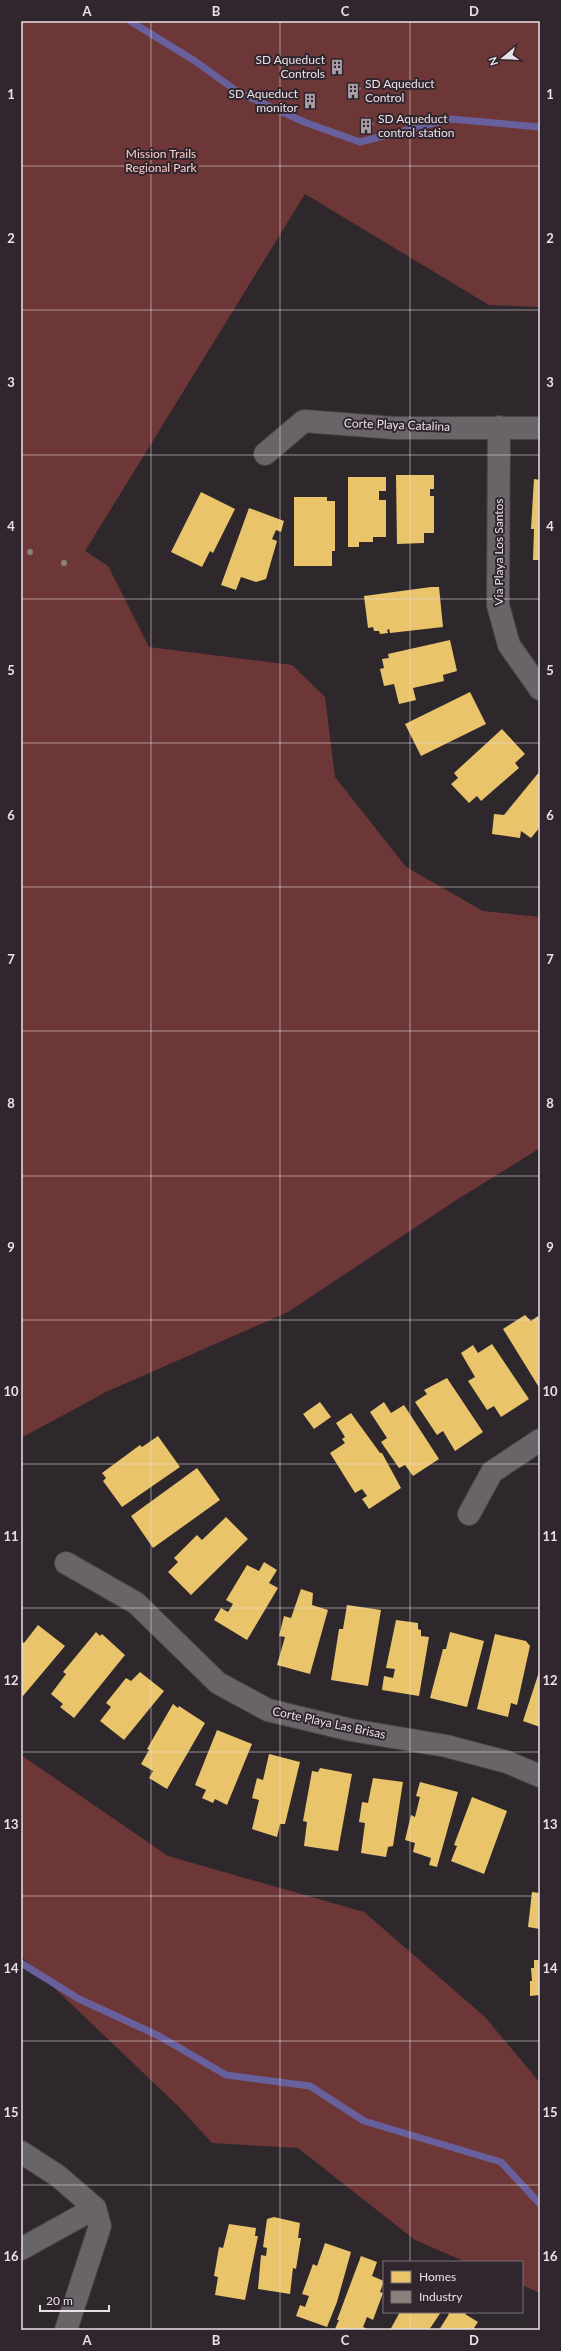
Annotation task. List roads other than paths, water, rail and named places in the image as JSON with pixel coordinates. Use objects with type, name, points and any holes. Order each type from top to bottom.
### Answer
[{"type":"street","name":"Corte Playa Catalina","points":[[265,454],[304,422],[394,428],[540,428]]},
{"type":"street","name":"Via Playa Los Santos","points":[[499,427],[498,605],[509,645],[540,689]]},
{"type":"street","points":[[469,1514],[492,1472],[540,1440]]},
{"type":"street","name":"Corte Playa Las Brisas","points":[[66,1563],[136,1603],[218,1683],[268,1710],[351,1730],[446,1746],[507,1762],[540,1776]]},
{"type":"street","points":[[21,2152],[58,2176],[95,2208],[100,2226],[99,2234],[66,2330]]},
{"type":"street","points":[[21,2249],[95,2208]]},
{"type":"waterway","points":[[130,21],[195,61],[238,92],[304,122],[360,142],[450,119],[540,127]]},
{"type":"waterway","points":[[21,1963],[79,1999],[159,2036],[226,2075],[310,2086],[364,2121],[501,2162],[540,2204]]},
{"type":"place","name":"SD Aqueduct Controls","points":[[337,67]]},
{"type":"place","name":"SD Aqueduct Control","points":[[353,91]]},
{"type":"place","name":"SD Aqueduct monitor","points":[[310,101]]},
{"type":"place","name":"SD Aqueduct control station","points":[[366,126]]},
{"type":"park label","name":"Mission Trails Regional Park","points":[[161,161]]}]
